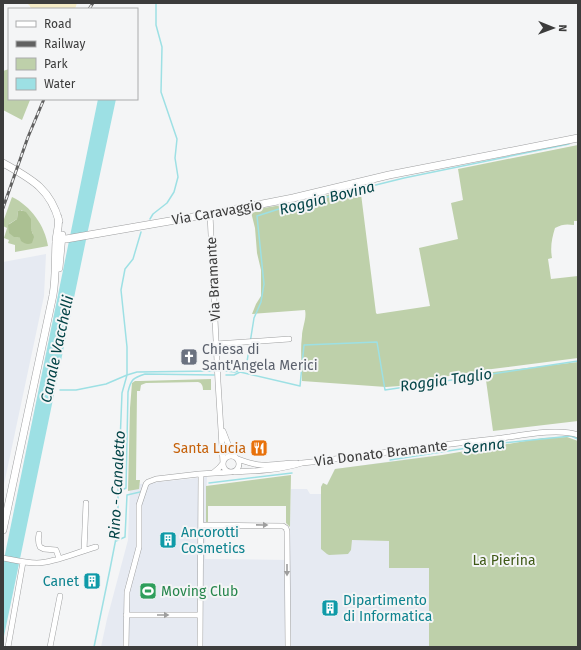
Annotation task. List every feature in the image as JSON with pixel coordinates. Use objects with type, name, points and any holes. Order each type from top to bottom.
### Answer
[{"type":"street","name":"Via Caravaggio","points":[[62,238],[210,214],[293,198],[389,175],[578,138]]},
{"type":"street","points":[[3,163],[27,176],[43,190],[56,209],[62,238],[59,271],[53,295]]},
{"type":"street","name":"Via Bramante","points":[[210,214],[223,463]]},
{"type":"street","points":[[3,530],[55,286],[62,238]]},
{"type":"street","points":[[216,344],[289,339]]},
{"type":"street","name":"Via Bramante","points":[[220,425],[230,449],[237,458]]},
{"type":"street","name":"Via Donato Bramante","points":[[126,647],[126,592],[139,547],[139,505],[148,482],[156,479],[201,474],[264,470],[302,463],[558,431],[578,435]]},
{"type":"street","points":[[213,473],[228,456],[237,458],[239,461],[239,466],[236,471],[228,472],[224,468],[223,463]]},
{"type":"street","name":"Via Donato Bramante","points":[[237,458],[250,463],[263,465],[290,462],[302,463]]},
{"type":"street","points":[[200,647],[201,474]]},
{"type":"street","points":[[84,550],[86,503]]},
{"type":"street","points":[[201,525],[283,526],[286,528],[288,531],[288,647]]},
{"type":"street","points":[[39,534],[38,545],[44,549],[56,550],[59,558]]},
{"type":"street","points":[[4,558],[21,562],[35,563],[96,548]]},
{"type":"street","points":[[8,647],[21,562]]},
{"type":"street","points":[[50,647],[60,596]]},
{"type":"street","points":[[126,615],[200,615]]},
{"type":"shaded area","points":[[46,254],[44,296],[3,489],[3,262]]},
{"type":"shaded area","points":[[430,456],[429,647],[101,647],[128,540],[130,485],[207,477],[205,559],[289,560],[291,489],[307,489],[310,494],[321,494],[321,487],[323,483],[327,485],[335,469]]},
{"type":"green space","points":[[8,69],[8,100],[30,100],[22,120],[3,110],[3,71]]},
{"type":"green space","points":[[578,145],[578,221],[574,221],[574,225],[569,224],[555,228],[551,250],[552,258],[548,259],[551,279],[578,276],[578,358],[437,378],[413,385],[386,387],[302,381],[301,347],[305,310],[252,314],[261,296],[261,270],[257,253],[255,228],[251,212],[257,212],[263,208],[301,202],[360,186],[376,313],[430,306],[419,248],[458,239],[451,203],[463,200],[458,169]]},
{"type":"green space","points":[[12,197],[31,211],[36,217],[44,231],[48,246],[15,252],[15,245],[8,243],[9,240],[4,238],[7,228],[3,226]],"holes":[[[22,210],[33,234],[20,238],[9,224],[17,219],[18,211]]]},
{"type":"green space","points":[[20,210],[26,212],[31,219],[31,229],[34,237],[31,244],[24,243],[20,238],[14,237],[9,233],[8,225],[17,219],[18,211]]},
{"type":"green space","points":[[578,362],[578,421],[493,431],[485,373]]},
{"type":"green space","points":[[211,379],[211,390],[203,390],[202,385],[198,382],[146,383],[141,385],[140,391],[137,391],[136,480],[140,480],[139,489],[128,491],[132,383],[135,381]]},
{"type":"green space","name":"La Pierina","points":[[567,437],[578,441],[578,647],[429,647],[429,568],[389,568],[389,541],[352,540],[351,550],[348,554],[329,555],[321,549],[321,487],[323,483],[327,485],[335,469],[442,455],[543,438]]},
{"type":"green space","points":[[291,475],[290,527],[286,523],[286,506],[208,506],[208,522],[206,522],[206,486]]},
{"type":"sand","points":[[77,3],[75,8],[32,8],[28,4]]},
{"type":"water","name":"Canale Vacchelli","points":[[98,100],[116,100],[3,641],[3,564]]},
{"type":"waterway","points":[[150,219],[153,214],[167,203],[174,192],[178,177],[175,158],[177,139],[161,92],[162,47],[156,25],[156,3]]},
{"type":"waterway","name":"Roggia Bovina","points":[[226,371],[235,372],[246,368],[254,318],[261,302],[264,284],[257,216],[279,209],[404,178],[569,144]]},
{"type":"waterway","name":"Rino - Canaletto","points":[[94,647],[118,528],[122,393],[127,375],[127,347],[121,290],[125,269],[133,259],[141,232]]},
{"type":"waterway","name":"Roggia Taglio","points":[[226,375],[234,375],[240,372],[300,386],[304,345],[377,342],[385,390],[578,361]]},
{"type":"waterway","name":"Roggia Bovina","points":[[60,390],[76,390],[106,384],[137,372],[214,371]]},
{"type":"waterway","name":"Roggia Taglio","points":[[118,492],[126,488],[128,392],[130,384],[133,380],[145,374],[214,375]]},
{"type":"waterway","name":"Senna","points":[[390,460],[493,444],[571,436],[578,439]]},
{"type":"waterway","name":"Senna","points":[[209,483],[292,473]]},
{"type":"waterway","name":"Senna","points":[[116,541],[125,537],[127,495],[140,492]]},
{"type":"railway","points":[[90,8],[93,3]]},
{"type":"railway","points":[[3,208],[28,137],[44,100]]},
{"type":"place","name":"Chiesa di Sant'Angela Merici","points":[[189,357]]},
{"type":"place","name":"Santa Lucia","points":[[259,448]]},
{"type":"place","name":"Ancorotti Cosmetics","points":[[168,540]]},
{"type":"place","name":"Canet","points":[[92,581]]},
{"type":"place","name":"Moving Club","points":[[148,591]]},
{"type":"place","name":"Dipartimento di Informatica","points":[[330,608]]}]
